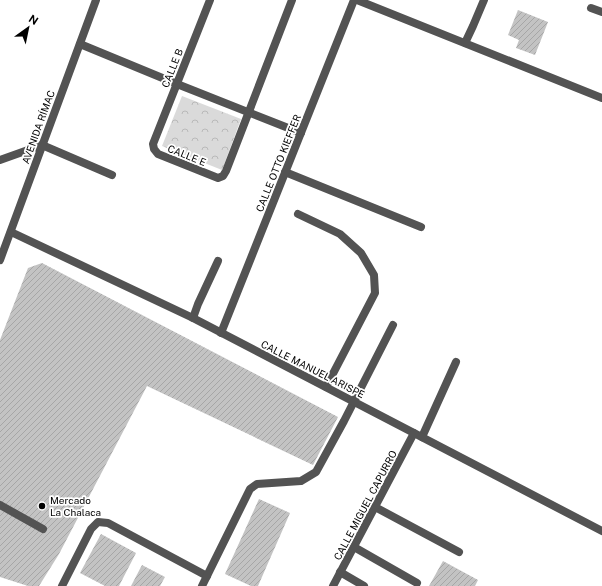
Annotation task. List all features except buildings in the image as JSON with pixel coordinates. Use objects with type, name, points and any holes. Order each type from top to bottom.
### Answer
[{"type":"street","name":"AVENIDA RÍMAC","points":[[0,260],[96,0]]},
{"type":"street","name":"CALLE B","points":[[153,144],[210,0]]},
{"type":"street","points":[[249,112],[292,0]]},
{"type":"street","points":[[356,0],[465,42],[602,98]]},
{"type":"street","name":"CALLE OTTO KIEFFER","points":[[221,333],[356,0]]},
{"type":"street","points":[[465,42],[484,0]]},
{"type":"street","points":[[591,8],[602,12]]},
{"type":"street","points":[[80,44],[301,133]]},
{"type":"street","name":"CALLE E","points":[[153,144],[154,149],[158,154],[218,178],[223,176],[226,171],[249,112]]},
{"type":"street","points":[[0,160],[42,145],[112,175]]},
{"type":"street","points":[[285,172],[421,228]]},
{"type":"street","points":[[298,214],[340,234],[361,252],[374,275],[375,293],[326,387]]},
{"type":"street","name":"CALLE MANUEL ARISPE","points":[[11,232],[193,318],[602,531]]},
{"type":"street","points":[[193,318],[218,261]]},
{"type":"street","points":[[202,586],[250,488],[257,484],[301,481],[316,472],[344,422],[393,325]]},
{"type":"street","points":[[422,437],[456,362]]},
{"type":"street","name":"CALLE MIGUEL CAPURRO","points":[[333,586],[414,433]]},
{"type":"street","points":[[0,505],[43,529]]},
{"type":"street","points":[[375,507],[459,552]]},
{"type":"street","points":[[62,586],[90,529],[98,522],[108,523],[207,576]]},
{"type":"street","points":[[354,547],[417,583]]},
{"type":"street","points":[[340,572],[364,586]]},
{"type":"green space","points":[[182,96],[241,119],[222,170],[162,146]]},
{"type":"place","name":"Mercado La Chalaca","points":[[42,506]]}]
